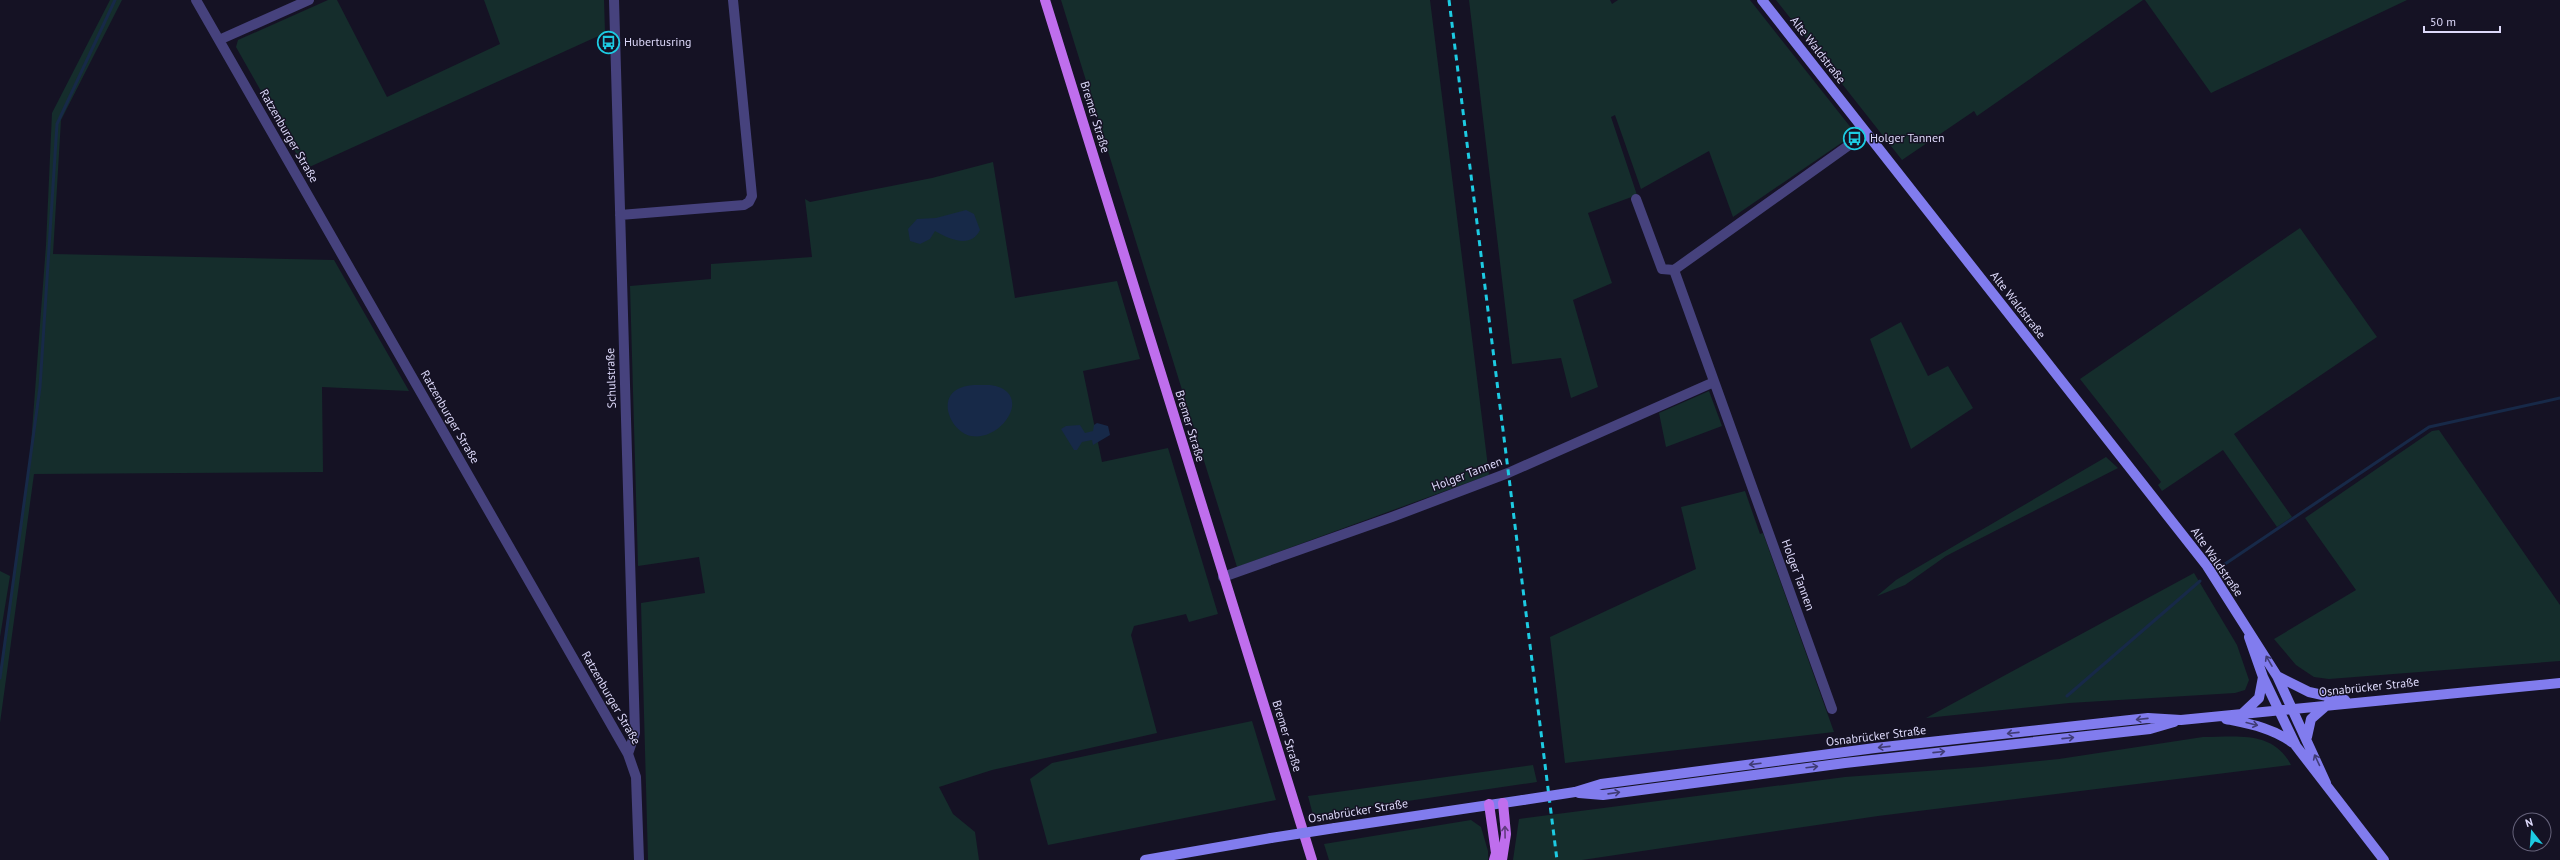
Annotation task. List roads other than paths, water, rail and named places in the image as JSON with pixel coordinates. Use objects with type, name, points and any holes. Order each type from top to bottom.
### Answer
[{"type":"main road","name":"Bremer Straße","points":[[1045,0],[1312,860]]},
{"type":"main road","name":"Alte Waldstraße","points":[[1762,0],[2212,574],[2247,631],[2262,650],[2277,676],[2307,737],[2326,783]]},
{"type":"main road","name":"Alte Waldstraße","points":[[2247,631],[2263,677],[2296,746],[2315,773],[2326,783],[2384,860]]},
{"type":"main road","points":[[2277,676],[2309,692],[2355,702]]},
{"type":"main road","name":"Alte Waldstraße","points":[[2242,714],[2259,698],[2263,677]]},
{"type":"main road","name":"Osnabrücker Straße","points":[[1145,860],[1271,838],[1575,792],[1603,795],[1837,764],[2150,729],[2181,720],[2327,704],[2560,683]]},
{"type":"main road","points":[[2307,737],[2311,719],[2327,704]]},
{"type":"main road","points":[[2214,717],[2254,724],[2274,731],[2296,746]]},
{"type":"main road","points":[[1502,860],[1506,834],[1503,803]]},
{"type":"main road","points":[[1489,804],[1496,853],[1494,860]]},
{"type":"street","name":"Ratzenburger Straße","points":[[196,0],[628,754],[636,777],[639,860]]},
{"type":"street","points":[[219,40],[309,0]]},
{"type":"street","name":"Schulstraße","points":[[614,0],[635,733],[628,754]]},
{"type":"street","points":[[620,215],[744,205],[749,202],[752,196],[733,0]]},
{"type":"street","points":[[1636,198],[1662,269],[1674,270],[1866,133]]},
{"type":"street","name":"Holger Tannen","points":[[1674,270],[1832,709]]},
{"type":"street","name":"Holger Tannen","points":[[1223,577],[1392,517],[1508,473],[1714,382]]},
{"type":"water","points":[[966,210],[974,214],[980,230],[976,236],[971,239],[959,241],[935,231],[930,239],[920,244],[910,241],[908,229],[917,219],[936,218]]},
{"type":"water","points":[[974,385],[990,385],[1003,389],[1011,396],[1012,405],[1009,415],[1003,424],[994,431],[983,436],[971,436],[964,433],[952,422],[948,407],[949,399],[953,393],[960,388]]},
{"type":"water","points":[[1097,423],[1108,426],[1110,435],[1093,445],[1092,440],[1082,442],[1077,450],[1074,450],[1061,429],[1066,426],[1080,425],[1085,433],[1093,431],[1094,425]]},
{"type":"waterway","points":[[0,678],[40,387],[57,124],[115,0]]},
{"type":"waterway","points":[[2222,566],[2429,427],[2560,398]]},
{"type":"waterway","points":[[2067,696],[2200,581]]},
{"type":"railway","points":[[1449,0],[1557,860]]},
{"type":"place","name":"Hubertusring","points":[[609,42]]},
{"type":"place","name":"Holger Tannen","points":[[1854,138]]}]
